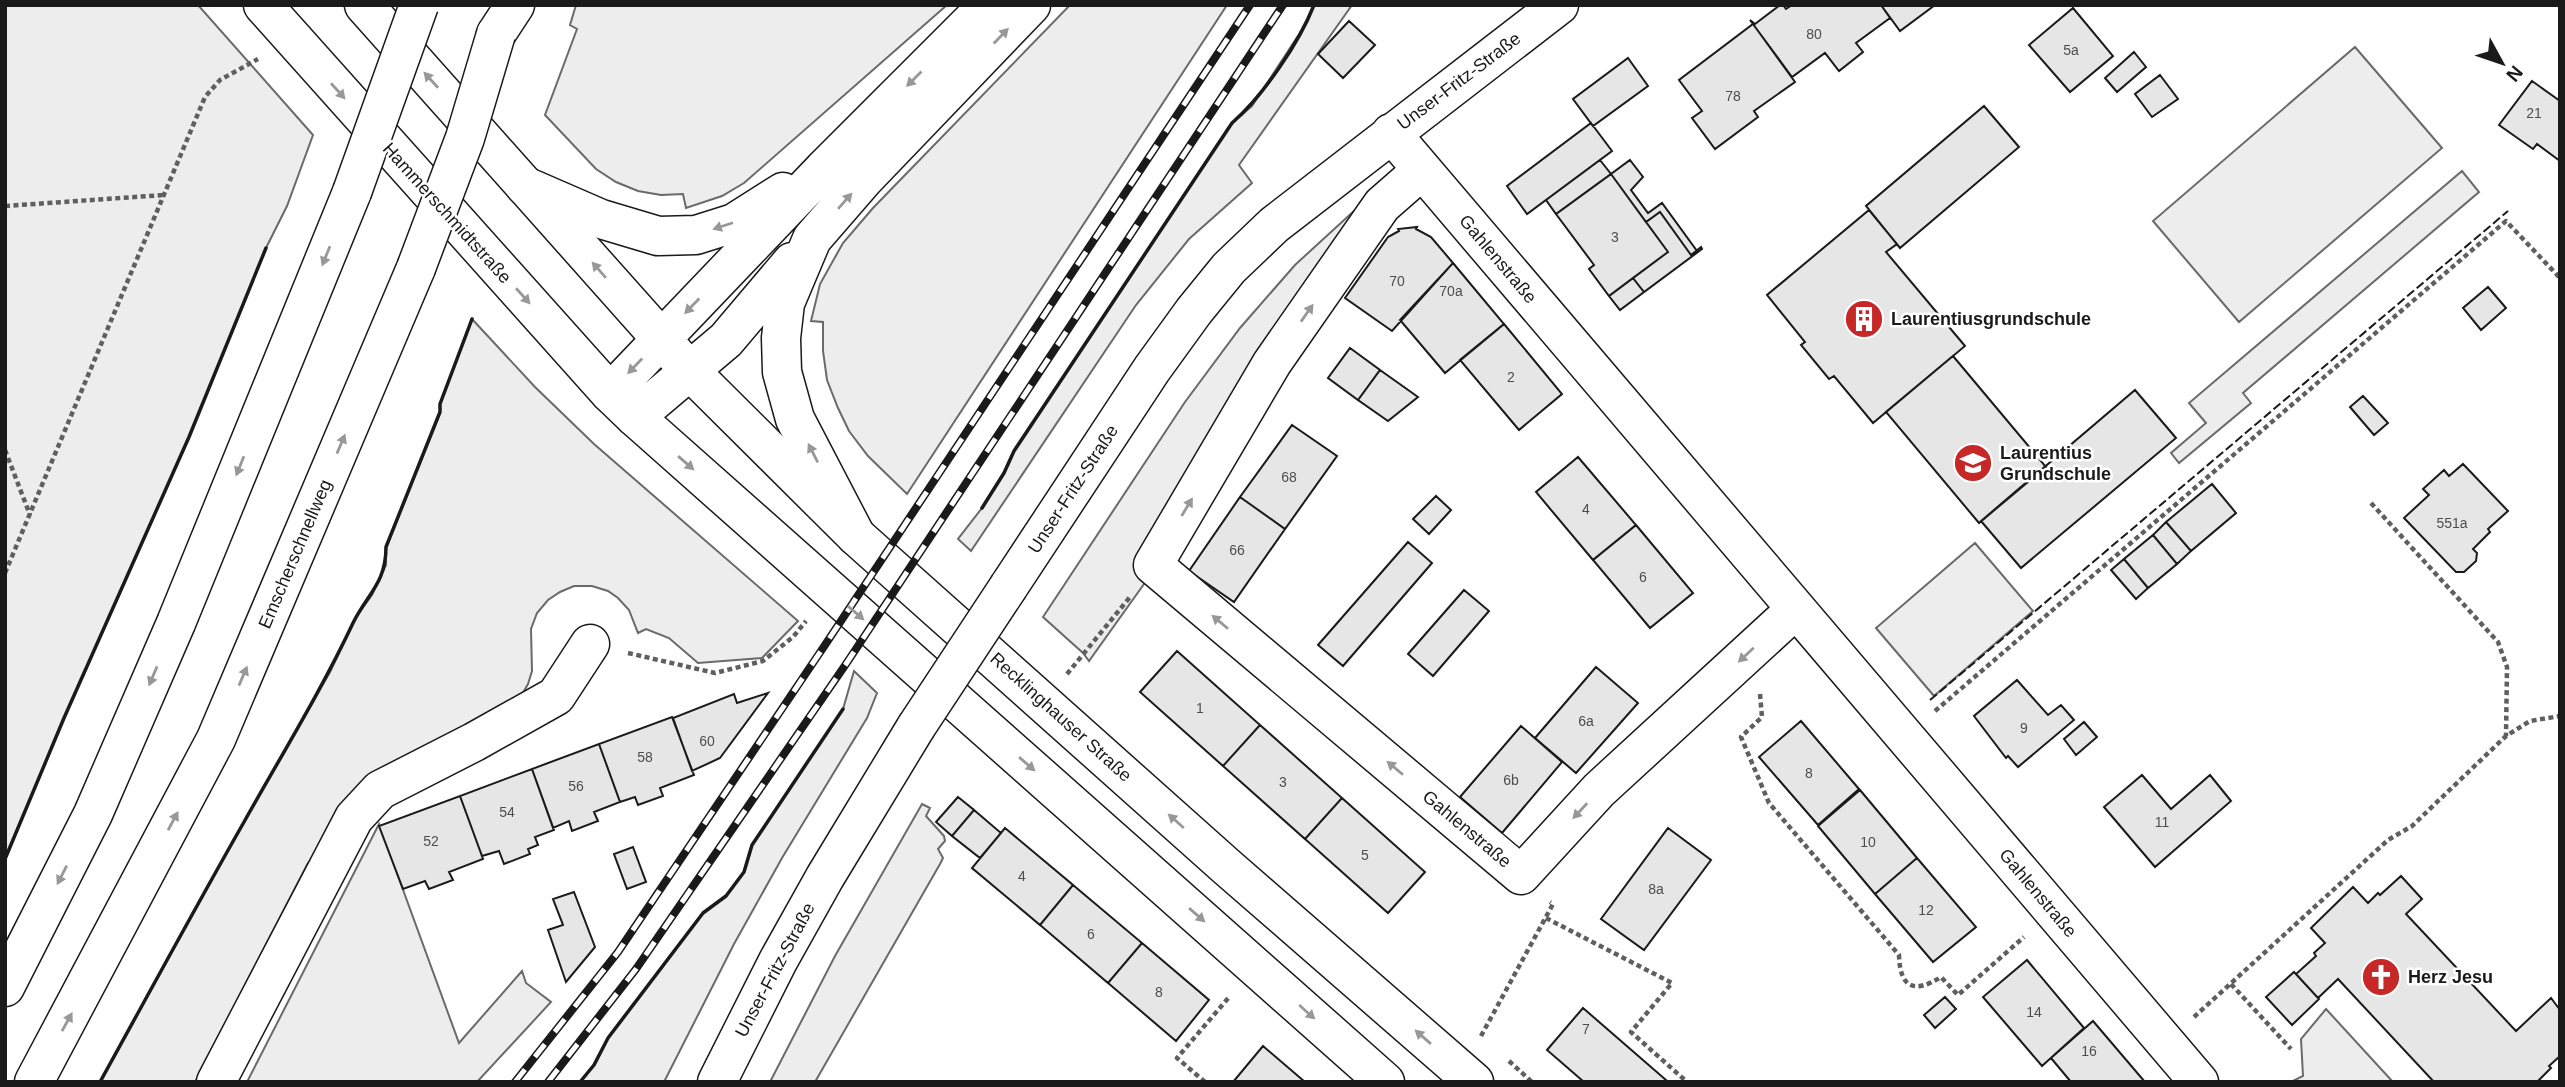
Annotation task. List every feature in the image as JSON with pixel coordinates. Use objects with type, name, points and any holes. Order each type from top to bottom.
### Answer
[{"type":"main road","name":"Hammerschmidtstraße","points":[[263,5],[622,405]]},
{"type":"main road","points":[[365,5],[661,340]]},
{"type":"main road","points":[[5,987],[93,814],[176,623],[352,192],[419,5]]},
{"type":"main road","points":[[622,405],[661,340],[824,169],[988,5]]},
{"type":"main road","points":[[622,405],[689,370],[726,340],[864,179],[1031,5]]},
{"type":"main road","name":"Unser-Fritz-Straße","points":[[717,1082],[778,961],[915,727],[1152,369],[1194,311],[1229,268],[1274,225],[1559,5]]},
{"type":"main road","name":"Emscherschnellweg","points":[[34,1082],[216,739],[416,268],[465,138],[506,15]]},
{"type":"main road","name":"Gahlenstraße","points":[[1391,133],[2199,1082]]},
{"type":"main road","points":[[525,186],[601,219],[657,236],[696,235],[734,223],[824,169]]},
{"type":"main road","points":[[1143,579],[1272,363],[1382,205],[1422,170]]},
{"type":"main road","points":[[812,239],[785,303],[781,338],[782,372],[795,419],[856,536]]},
{"type":"main road","name":"Recklinghauser Straße","points":[[661,340],[856,536],[1227,867],[1474,1082]]},
{"type":"main road","points":[[622,405],[1385,1082]]},
{"type":"main road","name":"Gahlenstraße","points":[[1143,579],[1521,874],[1599,790],[1796,609]]},
{"type":"main road","points":[[216,1082],[354,818],[380,790],[556,696],[590,644]]},
{"type":"path","points":[[5,573],[205,97],[220,80],[293,40]]},
{"type":"path","points":[[5,206],[164,195]]},
{"type":"path","points":[[1905,737],[2506,221],[2560,278]]},
{"type":"path","points":[[5,450],[30,515]]},
{"type":"path","points":[[2371,503],[2498,642],[2507,667],[2506,736]]},
{"type":"path","points":[[1086,653],[1143,579]]},
{"type":"path","points":[[590,644],[715,673],[763,662],[803,626]]},
{"type":"path","points":[[1757,645],[1762,717],[1741,737],[1769,803],[1899,955],[1899,970],[1904,981],[1915,988],[1925,988],[1941,977],[1958,995],[2053,911]]},
{"type":"path","points":[[2165,1043],[2388,840],[2412,826],[2506,736],[2530,721],[2560,716]]},
{"type":"path","points":[[1490,1045],[1480,1035],[1553,904],[1521,874]]},
{"type":"path","points":[[1546,918],[1672,984],[1631,1032],[1687,1082]]},
{"type":"path","points":[[1205,1082],[1177,1058],[1256,967]]},
{"type":"path","points":[[2231,984],[2291,1049]]},
{"type":"path","points":[[1501,1054],[1532,1082]]},
{"type":"shaded area","points":[[5,5],[198,5],[313,135],[287,206],[266,248],[189,437],[64,718],[5,859]]},
{"type":"shaded area","points":[[576,5],[947,5],[744,183],[722,196],[686,208],[683,194],[661,195],[638,191],[616,182],[596,169],[545,115],[577,29],[570,25]]},
{"type":"shaded area","points":[[1070,5],[1227,5],[907,494],[868,456],[849,431],[838,408],[827,380],[823,322],[811,321],[820,284],[843,243],[873,208]]},
{"type":"shaded area","points":[[1314,5],[1352,5],[1239,165],[1252,183],[1189,239],[1136,305],[971,551],[958,539],[982,508],[1014,451],[1232,123],[1252,106],[1307,22]]},
{"type":"shaded area","points":[[2355,47],[2442,148],[2239,322],[2153,221]]},
{"type":"shaded area","points":[[2462,171],[2479,192],[2243,393],[2251,403],[2179,463],[2171,453],[2206,423],[2189,403]]},
{"type":"shaded area","points":[[1367,199],[1149,577],[1089,661],[1043,617],[1185,402],[1240,328],[1295,265]]},
{"type":"shaded area","points":[[472,319],[535,387],[594,444],[798,621],[762,658],[698,663],[669,638],[646,629],[638,633],[629,610],[608,591],[592,586],[574,586],[560,592],[548,600],[537,613],[531,629],[532,671],[520,698],[308,863],[195,1082],[100,1082],[330,672],[356,617],[372,595],[386,565],[386,547],[440,412],[440,404]]},
{"type":"shaded area","points":[[1975,543],[2033,611],[1934,696],[1876,628]]},
{"type":"shaded area","points":[[854,671],[877,693],[867,718],[782,858],[734,944],[664,1082],[580,1082],[594,1065],[608,1038],[703,913],[726,896],[744,872],[752,845],[843,709]]},
{"type":"shaded area","points":[[922,804],[930,808],[926,816],[944,836],[945,841],[938,849],[943,858],[940,864],[815,1082],[770,1082],[835,956]]},
{"type":"shaded area","points":[[379,824],[459,1043],[522,971],[526,983],[551,1002],[477,1082],[247,1082]]},
{"type":"shaded area","points":[[2326,1009],[2393,1082],[2291,1082],[2303,1076],[2301,1039]]},
{"type":"building","points":[[1780,5],[1786,9],[1792,5],[1881,5],[1890,18],[1856,43],[1863,52],[1839,71],[1825,53],[1792,77],[1750,20],[1755,24]]},
{"type":"building","points":[[1881,5],[1935,5],[1900,31]]},
{"type":"building","points":[[2073,8],[2113,56],[2070,92],[2029,45]]},
{"type":"building","points":[[1349,21],[1375,45],[1343,78],[1318,54]]},
{"type":"building","points":[[1753,24],[1795,82],[1754,111],[1758,117],[1715,149],[1692,118],[1702,111],[1679,80]]},
{"type":"building","points":[[2134,52],[2146,67],[2117,92],[2105,78]]},
{"type":"building","points":[[1628,58],[1648,86],[1593,126],[1573,99]]},
{"type":"building","points":[[2160,75],[2178,99],[2152,117],[2135,94]]},
{"type":"building","points":[[2532,81],[2560,101],[2560,161],[2537,144],[2533,149],[2499,125]]},
{"type":"building","points":[[1984,106],[2019,147],[1900,248],[1866,206]]},
{"type":"building","points":[[1591,123],[1612,151],[1527,214],[1507,186]]},
{"type":"building","points":[[1600,160],[1611,174],[1556,214],[1546,200]]},
{"type":"building","points":[[1630,160],[1643,177],[1631,190],[1648,213],[1662,203],[1697,251],[1691,255],[1660,212],[1646,222],[1611,174]]},
{"type":"building","points":[[1611,174],[1668,252],[1609,296],[1589,269],[1594,265],[1556,214]]},
{"type":"building","name":"Laurentiusgrundschule","points":[[1869,210],[1897,244],[1886,252],[1965,346],[1873,423],[1834,376],[1829,379],[1801,345],[1805,342],[1767,295]]},
{"type":"building","points":[[1660,212],[1691,255],[1701,247],[1702,249],[1644,292],[1633,278],[1668,252],[1646,222]]},
{"type":"building","points":[[1417,227],[1416,229],[1431,237],[1453,263],[1392,331],[1345,298],[1388,237],[1399,231],[1398,229]]},
{"type":"building","points":[[1453,263],[1504,324],[1445,373],[1400,320]]},
{"type":"building","points":[[1633,278],[1644,292],[1620,310],[1609,296]]},
{"type":"building","points":[[2488,287],[2506,308],[2481,330],[2463,308]]},
{"type":"building","points":[[1504,324],[1562,394],[1519,430],[1460,360]]},
{"type":"building","points":[[1350,348],[1380,370],[1358,400],[1328,378]]},
{"type":"building","points":[[1953,356],[2046,467],[1979,523],[1886,412]]},
{"type":"building","points":[[1380,370],[1418,397],[1388,421],[1358,400]]},
{"type":"building","points":[[2135,390],[2176,438],[2021,568],[1981,521]]},
{"type":"building","points":[[2363,396],[2388,423],[2374,435],[2350,407]]},
{"type":"building","points":[[1292,425],[1337,456],[1285,529],[1240,497]]},
{"type":"building","points":[[1578,457],[1636,525],[1593,560],[1536,492]]},
{"type":"building","points":[[2463,464],[2508,511],[2488,529],[2490,532],[2473,549],[2477,553],[2476,561],[2464,572],[2456,572],[2404,518],[2429,495],[2423,489],[2444,470],[2449,476]]},
{"type":"building","points":[[2212,484],[2236,513],[2191,551],[2166,522]]},
{"type":"building","points":[[1436,496],[1451,510],[1429,534],[1413,519]]},
{"type":"building","points":[[1240,497],[1285,529],[1234,602],[1189,571]]},
{"type":"building","points":[[2166,522],[2191,551],[2177,564],[2153,535]]},
{"type":"building","points":[[1636,525],[1693,593],[1650,628],[1593,560]]},
{"type":"building","points":[[2153,535],[2177,564],[2148,588],[2124,559]]},
{"type":"building","points":[[1408,542],[1432,563],[1343,666],[1318,645]]},
{"type":"building","points":[[2124,559],[2148,588],[2136,599],[2111,570]]},
{"type":"building","points":[[1464,590],[1489,611],[1433,676],[1408,654]]},
{"type":"building","points":[[1177,651],[1260,725],[1223,766],[1140,692]]},
{"type":"building","points":[[1596,667],[1638,703],[1576,773],[1535,738]]},
{"type":"building","points":[[2017,680],[2048,715],[2061,705],[2074,720],[2018,767],[2008,756],[2006,758],[1974,716]]},
{"type":"building","points":[[768,693],[720,758],[692,771],[673,718],[734,694],[737,703]]},
{"type":"building","points":[[672,717],[694,775],[660,788],[663,796],[638,805],[635,797],[620,802],[599,744]]},
{"type":"building","points":[[1801,721],[1859,789],[1818,825],[1759,757]]},
{"type":"building","points":[[2084,722],[2097,737],[2076,755],[2064,739]]},
{"type":"building","points":[[1260,725],[1342,798],[1305,839],[1223,766]]},
{"type":"building","points":[[1521,726],[1562,762],[1502,833],[1460,797]]},
{"type":"building","points":[[599,744],[620,802],[594,812],[598,821],[572,831],[569,821],[553,828],[532,769]]},
{"type":"building","points":[[532,769],[554,830],[535,837],[538,845],[528,849],[530,854],[504,864],[499,851],[482,856],[460,796]]},
{"type":"building","points":[[2142,775],[2171,809],[2210,775],[2231,801],[2155,867],[2104,807]]},
{"type":"building","points":[[1860,790],[1917,858],[1875,894],[1818,826]]},
{"type":"building","points":[[460,796],[483,859],[449,872],[453,880],[429,889],[425,881],[403,889],[379,826]]},
{"type":"building","points":[[958,797],[974,810],[952,836],[936,822]]},
{"type":"building","points":[[1342,798],[1425,872],[1388,913],[1305,839]]},
{"type":"building","points":[[974,810],[1001,833],[980,858],[952,836]]},
{"type":"building","points":[[1005,828],[1073,885],[1040,925],[972,868]]},
{"type":"building","points":[[1668,828],[1711,860],[1644,950],[1601,919]]},
{"type":"building","points":[[633,847],[646,882],[627,889],[614,854]]},
{"type":"building","points":[[1917,858],[1976,927],[1933,962],[1875,894]]},
{"type":"building","name":"Herz Jesu","points":[[2401,876],[2422,899],[2406,914],[2516,1031],[2551,998],[2560,1010],[2560,1056],[2537,1082],[2434,1082],[2338,979],[2318,998],[2296,974],[2316,956],[2314,953],[2325,943],[2311,928],[2353,887],[2368,903]]},
{"type":"building","points":[[1073,885],[1142,943],[1108,983],[1040,925]]},
{"type":"building","points":[[574,892],[595,947],[566,982],[548,930],[563,925],[553,899]]},
{"type":"building","points":[[1142,943],[1209,1000],[1176,1041],[1108,983]]},
{"type":"building","points":[[2027,960],[2084,1028],[2042,1066],[1983,997]]},
{"type":"building","points":[[2294,972],[2319,999],[2292,1025],[2266,997]]},
{"type":"building","points":[[1945,997],[1956,1009],[1935,1028],[1924,1015]]},
{"type":"building","points":[[1583,1008],[1666,1080],[1584,1082],[1547,1050]]},
{"type":"building","points":[[2093,1021],[2145,1082],[2071,1082],[2051,1058]]},
{"type":"building","points":[[1263,1046],[1305,1082],[1233,1082]]},
{"type":"railway","points":[[515,1082],[618,952],[1250,5]]},
{"type":"railway","points":[[548,1082],[636,969],[846,664],[1283,5]]},
{"type":"fence","points":[[1930,700],[2508,211]]},
{"type":"wall","points":[[982,508],[1014,451],[1232,123],[1256,99],[1279,68],[1314,5]]},
{"type":"wall","points":[[5,859],[64,718],[189,437],[266,248]]},
{"type":"wall","points":[[100,1082],[380,579],[386,547],[440,412],[440,404],[472,319]]},
{"type":"wall","points":[[580,1082],[594,1065],[608,1038],[703,913],[726,896],[744,872],[752,845],[843,709]]},
{"type":"place","name":"Laurentiusgrundschule","points":[[1864,319]]},
{"type":"place","name":"Laurentius Grundschule","points":[[1973,463]]},
{"type":"place","name":"Herz Jesu","points":[[2381,977]]}]
